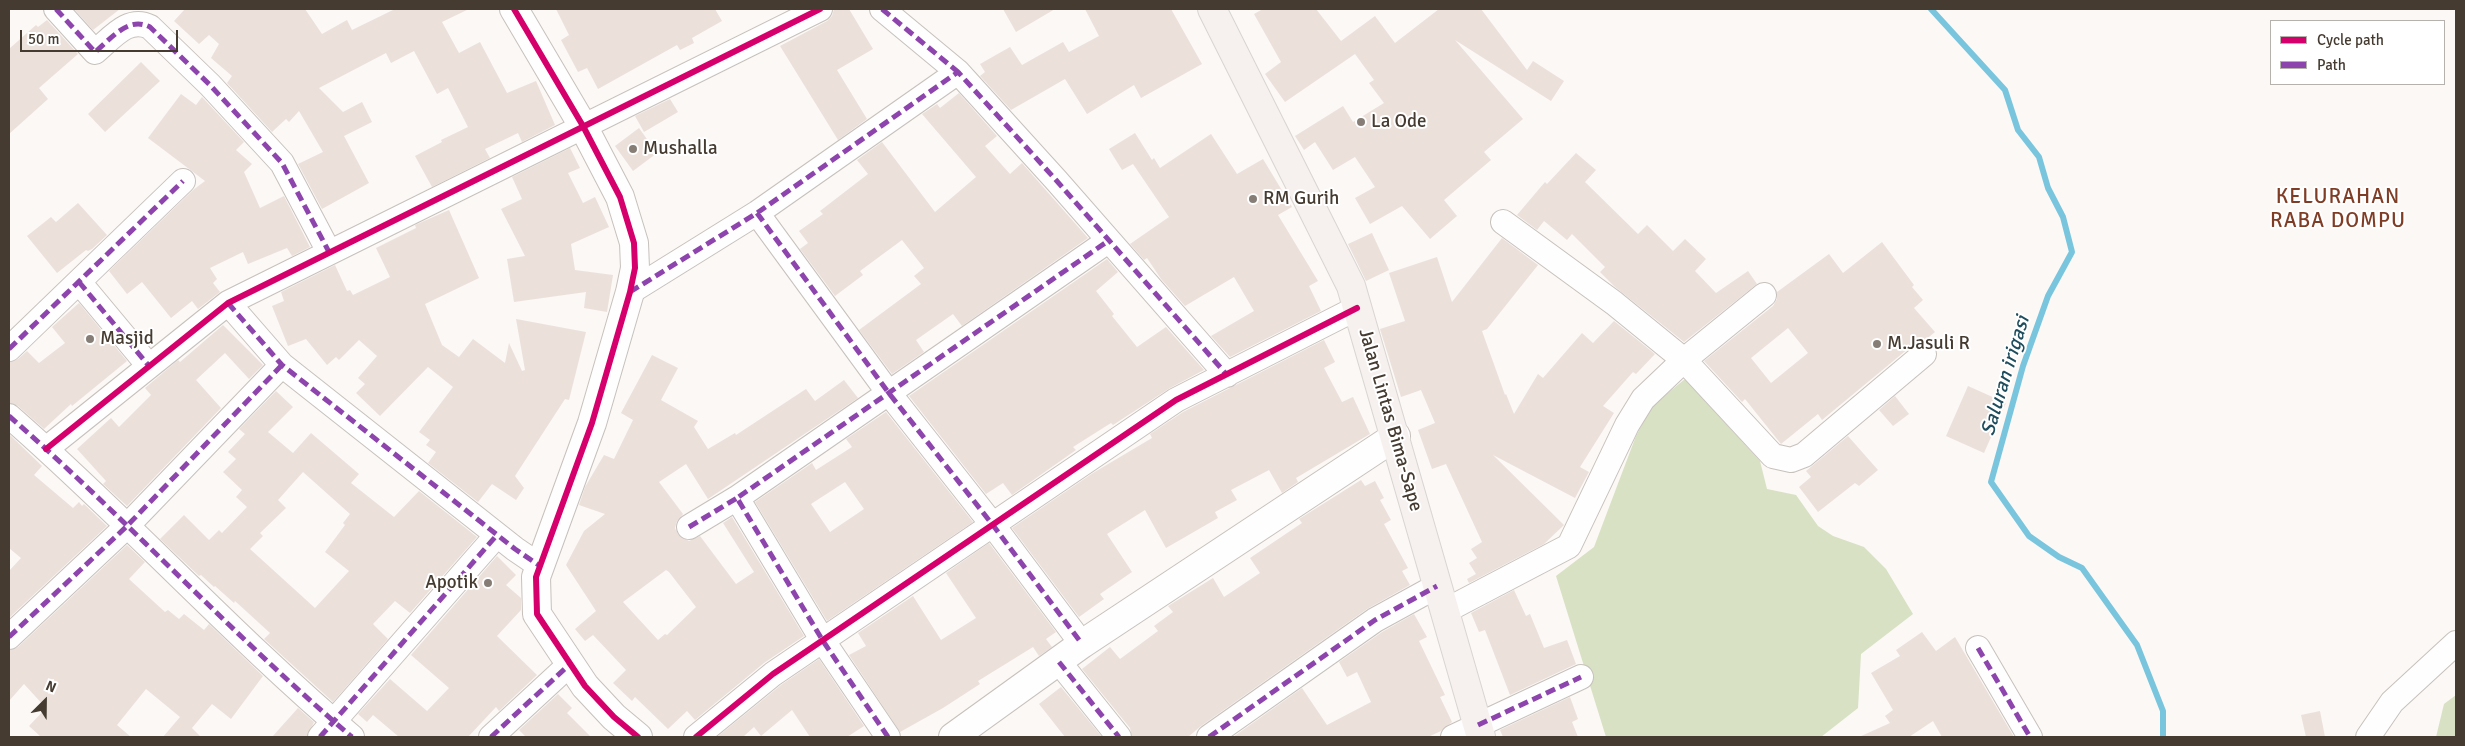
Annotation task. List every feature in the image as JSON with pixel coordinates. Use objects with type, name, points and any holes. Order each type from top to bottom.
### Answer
[{"type":"highway","name":"Jalan Lintas Bima-Sape","points":[[1212,9],[1351,286],[1480,731]]},
{"type":"street","points":[[56,9],[96,52],[128,24],[141,22],[150,27],[210,85],[282,164],[328,252]]},
{"type":"street","points":[[514,9],[583,126],[620,197],[631,234],[635,268],[630,292],[592,423],[536,577],[537,614],[586,686],[614,717],[638,737]]},
{"type":"street","points":[[46,449],[228,303],[820,9]]},
{"type":"street","points":[[882,9],[958,72],[1227,375]]},
{"type":"street","points":[[630,292],[757,213],[958,72]]},
{"type":"street","points":[[9,349],[183,182]]},
{"type":"street","points":[[757,213],[888,392],[992,524],[1082,644]]},
{"type":"street","points":[[1503,222],[1614,303],[1684,360],[1773,456],[1791,460],[1804,455],[1924,354]]},
{"type":"street","points":[[689,527],[737,498],[888,392],[990,324],[1108,240]]},
{"type":"street","points":[[79,282],[149,366]]},
{"type":"street","points":[[1209,737],[1375,620],[1441,599],[1569,546],[1627,425],[1643,399],[1684,360],[1764,295]]},
{"type":"street","points":[[228,303],[282,365],[497,535],[540,566]]},
{"type":"street","points":[[696,737],[773,674],[1176,400],[1357,308]]},
{"type":"street","points":[[9,637],[126,527],[282,365]]},
{"type":"street","points":[[9,416],[46,449],[126,527],[326,729],[352,737]]},
{"type":"street","points":[[953,737],[1082,644],[1396,436]]},
{"type":"street","points":[[737,498],[823,641],[888,737]]},
{"type":"street","points":[[326,729],[497,535]]},
{"type":"street","points":[[2368,737],[2392,702],[2456,643]]},
{"type":"street","points":[[1978,648],[2030,737]]},
{"type":"street","points":[[1059,662],[1119,737]]},
{"type":"street","points":[[491,737],[570,664]]},
{"type":"street","points":[[1453,737],[1480,731],[1581,678]]},
{"type":"green space","points":[[1685,379],[1760,461],[1767,489],[1796,495],[1818,526],[1833,536],[1864,547],[1886,569],[1913,614],[1861,654],[1858,708],[1821,737],[1606,737],[1556,576],[1594,547],[1636,436],[1652,406]]},
{"type":"green space","points":[[2456,695],[2456,737],[2436,737],[2444,704]]},
{"type":"building","points":[[74,9],[120,9],[93,30]]},
{"type":"building","points":[[185,9],[305,9],[322,34],[347,20],[352,30],[395,9],[469,9],[442,22],[459,53],[480,42],[507,93],[536,81],[555,125],[522,142],[518,133],[485,149],[490,158],[432,187],[415,156],[442,142],[441,140],[468,127],[448,88],[437,94],[414,51],[391,63],[386,53],[319,88],[343,112],[362,102],[372,122],[344,136],[369,183],[322,209],[298,164],[323,152],[299,111],[289,122],[286,119],[272,132],[227,83],[232,76],[211,58],[219,44],[209,35],[199,44],[174,21]]},
{"type":"building","points":[[556,9],[715,9],[722,21],[692,38],[694,43],[680,50],[677,45],[598,89],[587,68],[578,72],[561,40],[569,35]]},
{"type":"building","points":[[834,9],[849,9],[873,49],[837,70],[867,119],[838,140],[780,46],[827,21],[832,16]]},
{"type":"building","points":[[1003,9],[1055,9],[1016,32]]},
{"type":"building","points":[[1085,9],[1171,9],[1202,64],[1141,98],[1134,85],[1087,114],[1065,79],[1011,110],[980,76],[985,72],[980,64],[1010,47],[1022,65],[1063,42],[1069,52],[1099,36]]},
{"type":"building","points":[[1263,9],[1316,9],[1341,41],[1375,16],[1395,43],[1439,9],[1481,9],[1527,70],[1533,61],[1564,81],[1551,101],[1455,40],[1523,119],[1484,152],[1491,160],[1444,200],[1457,216],[1430,239],[1402,206],[1370,224],[1355,198],[1375,187],[1355,157],[1333,170],[1315,142],[1304,150],[1295,136],[1343,106],[1353,122],[1384,103],[1369,83],[1374,80],[1355,54],[1285,102],[1265,74],[1281,62],[1254,14]]},
{"type":"building","points":[[47,20],[78,54],[39,88],[48,99],[9,134],[9,49],[36,25],[38,27]]},
{"type":"building","points":[[141,62],[160,81],[105,132],[88,114]]},
{"type":"building","points":[[959,93],[997,136],[985,146],[1010,174],[1022,163],[1088,238],[962,326],[953,314],[916,340],[924,352],[892,374],[859,330],[921,284],[914,276],[924,268],[902,240],[860,271],[863,275],[835,296],[800,249],[808,243],[799,231],[823,214],[820,211],[868,174],[857,160],[882,142],[935,212],[976,177],[922,114],[937,104],[940,108]]},
{"type":"building","points":[[181,94],[196,105],[202,97],[244,142],[236,150],[252,164],[244,172],[260,208],[284,196],[310,247],[292,256],[287,248],[248,264],[243,252],[210,268],[217,279],[213,283],[220,292],[198,309],[192,301],[171,318],[142,282],[127,294],[109,271],[193,190],[205,181],[148,138]]},
{"type":"building","points":[[670,99],[678,112],[644,132],[635,116]]},
{"type":"building","points":[[639,128],[657,153],[633,171],[615,146]]},
{"type":"building","points":[[1135,133],[1152,160],[1154,158],[1160,168],[1211,134],[1237,174],[1263,159],[1292,207],[1278,215],[1318,281],[1309,286],[1321,311],[1230,357],[1211,336],[1254,311],[1234,277],[1185,306],[1161,279],[1147,258],[1144,260],[1130,244],[1169,217],[1133,164],[1122,170],[1109,149]]},
{"type":"building","points":[[570,148],[580,168],[568,173],[583,203],[595,197],[609,227],[571,244],[575,270],[613,275],[607,312],[584,308],[586,292],[514,302],[507,259],[525,256],[501,209],[522,199],[512,177]]},
{"type":"building","points":[[1576,153],[1596,170],[1585,182],[1638,234],[1647,225],[1673,251],[1685,239],[1706,259],[1695,271],[1716,293],[1748,271],[1757,284],[1684,342],[1615,287],[1600,272],[1605,267],[1572,234],[1567,240],[1544,221],[1537,230],[1517,215],[1545,182],[1547,184]]},
{"type":"building","points":[[78,203],[107,235],[92,249],[86,250],[57,273],[27,236],[51,217],[56,222]]},
{"type":"building","points":[[449,210],[479,278],[425,304],[442,345],[459,357],[473,339],[505,363],[509,343],[522,371],[525,370],[516,319],[586,332],[569,400],[565,399],[515,476],[524,488],[516,500],[492,484],[478,502],[428,463],[436,452],[426,445],[430,440],[419,432],[453,387],[428,367],[380,416],[356,393],[365,384],[358,378],[377,356],[359,340],[339,360],[336,357],[327,365],[306,339],[288,346],[272,306],[284,301],[281,292],[335,265],[347,291],[350,290],[353,295],[390,277],[376,248],[416,228],[415,225]]},
{"type":"building","points":[[1372,233],[1389,270],[1366,281],[1348,244]]},
{"type":"building","points":[[1502,238],[1538,265],[1487,329],[1482,331],[1505,395],[1514,414],[1538,374],[1543,378],[1582,333],[1593,343],[1614,321],[1655,354],[1636,374],[1633,372],[1603,406],[1614,413],[1580,467],[1589,472],[1575,498],[1493,455],[1564,525],[1544,544],[1469,583],[1467,579],[1476,574],[1469,563],[1477,558],[1471,549],[1482,542],[1446,464],[1432,469],[1418,430],[1435,423],[1421,390],[1401,397],[1380,329],[1405,321],[1389,273],[1437,257],[1452,302]]},
{"type":"building","points":[[1882,242],[1923,300],[1914,308],[1935,332],[1924,341],[1915,343],[1822,420],[1818,414],[1781,444],[1745,399],[1742,402],[1704,361],[1773,306],[1777,299],[1777,292],[1829,254],[1843,273]],"holes":[[[1788,328],[1808,353],[1771,383],[1751,358]]]},
{"type":"building","points":[[1107,259],[1118,272],[1096,291],[1114,314],[1112,316],[1137,347],[1166,327],[1204,370],[1170,388],[1113,425],[1111,423],[1073,447],[1076,450],[1012,495],[1003,483],[986,494],[909,396]]},
{"type":"building","points":[[79,303],[127,361],[72,406],[71,404],[44,429],[18,406],[9,403],[9,362],[18,359],[27,351],[39,363],[65,343],[52,327]]},
{"type":"building","points":[[223,325],[263,365],[249,379],[225,353],[196,380],[221,408],[127,506],[103,484],[106,481],[77,449],[111,418],[119,427],[151,395],[145,388],[178,360],[180,362]]},
{"type":"building","points":[[1324,340],[1335,362],[1324,368],[1342,402],[1353,397],[1370,434],[1296,478],[1298,482],[1282,493],[1269,470],[1231,490],[1237,500],[1215,512],[1218,518],[1166,548],[1145,510],[1107,534],[1132,572],[1100,594],[1104,599],[1079,617],[1012,528],[1093,473],[1152,438],[1150,434],[1183,412]]},
{"type":"building","points":[[652,355],[678,368],[661,400],[698,421],[694,427],[708,449],[735,433],[736,435],[806,389],[815,401],[844,380],[858,398],[708,499],[686,464],[659,482],[683,514],[677,521],[675,528],[678,534],[689,541],[700,536],[736,584],[754,572],[723,523],[732,517],[804,636],[764,663],[695,720],[687,711],[668,729],[635,697],[632,701],[613,683],[626,670],[593,635],[585,641],[575,629],[596,611],[566,565],[584,531],[605,514],[579,505],[585,487],[604,455],[614,459],[633,420],[621,413]],"holes":[[[666,570],[696,607],[667,635],[665,634],[658,640],[623,602]]]},
{"type":"building","points":[[1968,386],[2006,403],[1984,453],[1946,436]]},
{"type":"building","points":[[276,391],[293,407],[268,432],[293,453],[311,433],[359,474],[351,483],[394,517],[419,491],[477,537],[410,613],[395,601],[373,624],[388,639],[333,702],[264,639],[270,633],[235,601],[234,603],[201,575],[199,576],[160,539],[184,515],[209,540],[219,530],[222,533],[247,507],[236,497],[242,490],[223,472],[236,459],[228,452],[245,434],[239,429]],"holes":[[[303,472],[350,514],[343,523],[345,525],[325,552],[349,571],[315,608],[250,549],[263,536],[260,533],[286,508],[278,500]]]},
{"type":"building","points":[[1895,396],[1909,414],[1893,426],[1879,410]]},
{"type":"building","points":[[886,412],[973,522],[827,621],[755,502],[812,463],[816,470],[852,447],[846,439]],"holes":[[[845,482],[864,509],[830,532],[811,504]]]},
{"type":"building","points":[[9,434],[42,466],[34,475],[73,508],[79,502],[82,506],[84,504],[107,526],[9,618],[9,571],[21,558],[9,548]]},
{"type":"building","points":[[1848,436],[1878,470],[1859,486],[1855,483],[1818,512],[1799,487],[1811,477],[1806,471]]},
{"type":"building","points":[[1361,480],[1365,486],[1375,481],[1384,498],[1380,500],[1391,520],[1384,524],[1408,568],[1402,571],[1410,585],[1367,609],[1188,737],[1132,737],[1130,728],[1082,669],[1110,647],[1120,659],[1158,631],[1154,626],[1173,612],[1168,606],[1213,578],[1224,597],[1260,573],[1250,558],[1302,523],[1299,519]]},
{"type":"building","points":[[989,543],[1056,632],[1046,639],[1052,647],[1039,656],[1033,647],[978,681],[980,684],[943,708],[900,732],[849,655],[866,646],[858,633],[913,596],[941,640],[976,618],[946,573]]},
{"type":"building","points":[[127,545],[145,562],[129,579],[165,612],[168,610],[179,619],[184,614],[204,630],[209,624],[263,676],[231,719],[212,704],[192,728],[201,737],[163,737],[180,717],[146,689],[117,725],[131,737],[41,737],[29,726],[46,708],[24,684],[9,701],[9,650],[18,647]]},
{"type":"building","points":[[497,556],[516,575],[506,585],[521,598],[521,610],[497,636],[537,675],[499,711],[496,707],[468,737],[399,737],[373,715],[367,722],[358,714],[390,679],[427,711],[449,688],[411,655]]},
{"type":"building","points":[[1514,590],[1526,616],[1530,614],[1544,648],[1567,640],[1576,664],[1510,695],[1485,630],[1479,632],[1471,613]]},
{"type":"building","points":[[1414,614],[1427,637],[1419,641],[1445,695],[1440,697],[1452,722],[1441,731],[1428,737],[1233,737],[1302,688],[1327,725],[1371,702],[1357,672],[1347,677],[1339,662],[1382,632]]},
{"type":"building","points":[[1922,632],[1936,651],[1955,637],[2014,737],[1942,737],[1933,721],[1909,737],[1859,737],[1890,723],[1885,716],[1893,710],[1871,673],[1900,656],[1896,650]]},
{"type":"building","points":[[819,659],[864,726],[847,737],[810,737],[792,710],[761,736],[754,727],[743,737],[717,737],[781,685]]},
{"type":"building","points":[[1061,687],[1102,737],[1065,737],[1039,704]]},
{"type":"building","points":[[558,694],[572,708],[567,713],[591,737],[526,737],[519,730]]},
{"type":"building","points":[[1570,697],[1578,719],[1572,722],[1578,737],[1503,737],[1500,730]]},
{"type":"building","points":[[298,708],[314,722],[307,737],[272,737]]},
{"type":"building","points":[[2320,711],[2325,737],[2306,737],[2301,715]]},
{"type":"waterway","name":"Saluran irigasi","points":[[1931,9],[2005,90],[2018,130],[2039,157],[2048,188],[2063,217],[2072,252],[2048,296],[2023,366],[1991,482],[2029,536],[2059,557],[2082,568],[2137,645],[2163,711],[2163,737]]},
{"type":"marked path","points":[[56,9],[95,52],[127,26],[142,24],[150,27],[210,85],[282,163],[329,252]]},
{"type":"marked path","points":[[882,9],[958,72]]},
{"type":"marked path","points":[[630,292],[757,213],[958,72],[1056,180],[1227,375]]},
{"type":"marked path","points":[[9,349],[183,181]]},
{"type":"marked path","points":[[757,213],[888,392],[992,524],[1082,644]]},
{"type":"marked path","points":[[888,737],[823,641],[737,498],[1108,241]]},
{"type":"marked path","points":[[79,282],[149,366]]},
{"type":"marked path","points":[[228,303],[282,365],[515,549],[540,566]]},
{"type":"marked path","points":[[9,637],[126,527],[282,365]]},
{"type":"marked path","points":[[9,416],[96,495],[265,659],[352,737]]},
{"type":"marked path","points":[[689,527],[737,498]]},
{"type":"marked path","points":[[320,737],[497,535]]},
{"type":"marked path","points":[[1209,737],[1375,620],[1437,586]]},
{"type":"marked path","points":[[1978,648],[2030,737]]},
{"type":"marked path","points":[[1059,662],[1119,737]]},
{"type":"marked path","points":[[491,737],[570,664]]},
{"type":"marked path","points":[[1478,725],[1581,677]]},
{"type":"cycle path","points":[[514,9],[583,126],[620,197],[634,243],[635,268],[630,292],[592,423],[536,577],[537,614],[585,686],[614,717],[638,737]]},
{"type":"cycle path","points":[[46,449],[228,303],[820,9]]},
{"type":"cycle path","points":[[696,737],[773,674],[1176,400],[1357,308]]},
{"type":"place","name":"La Ode","points":[[1361,122]]},
{"type":"place","name":"Mushalla","points":[[633,149]]},
{"type":"place","name":"RM Gurih","points":[[1253,199]]},
{"type":"place","name":"Masjid","points":[[90,339]]},
{"type":"place","name":"M.Jasuli R","points":[[1877,344]]},
{"type":"place","name":"Apotik","points":[[488,583]]},
{"type":"district","name":"KELURAHAN RABA DOMPU","points":[[2338,209]]}]
